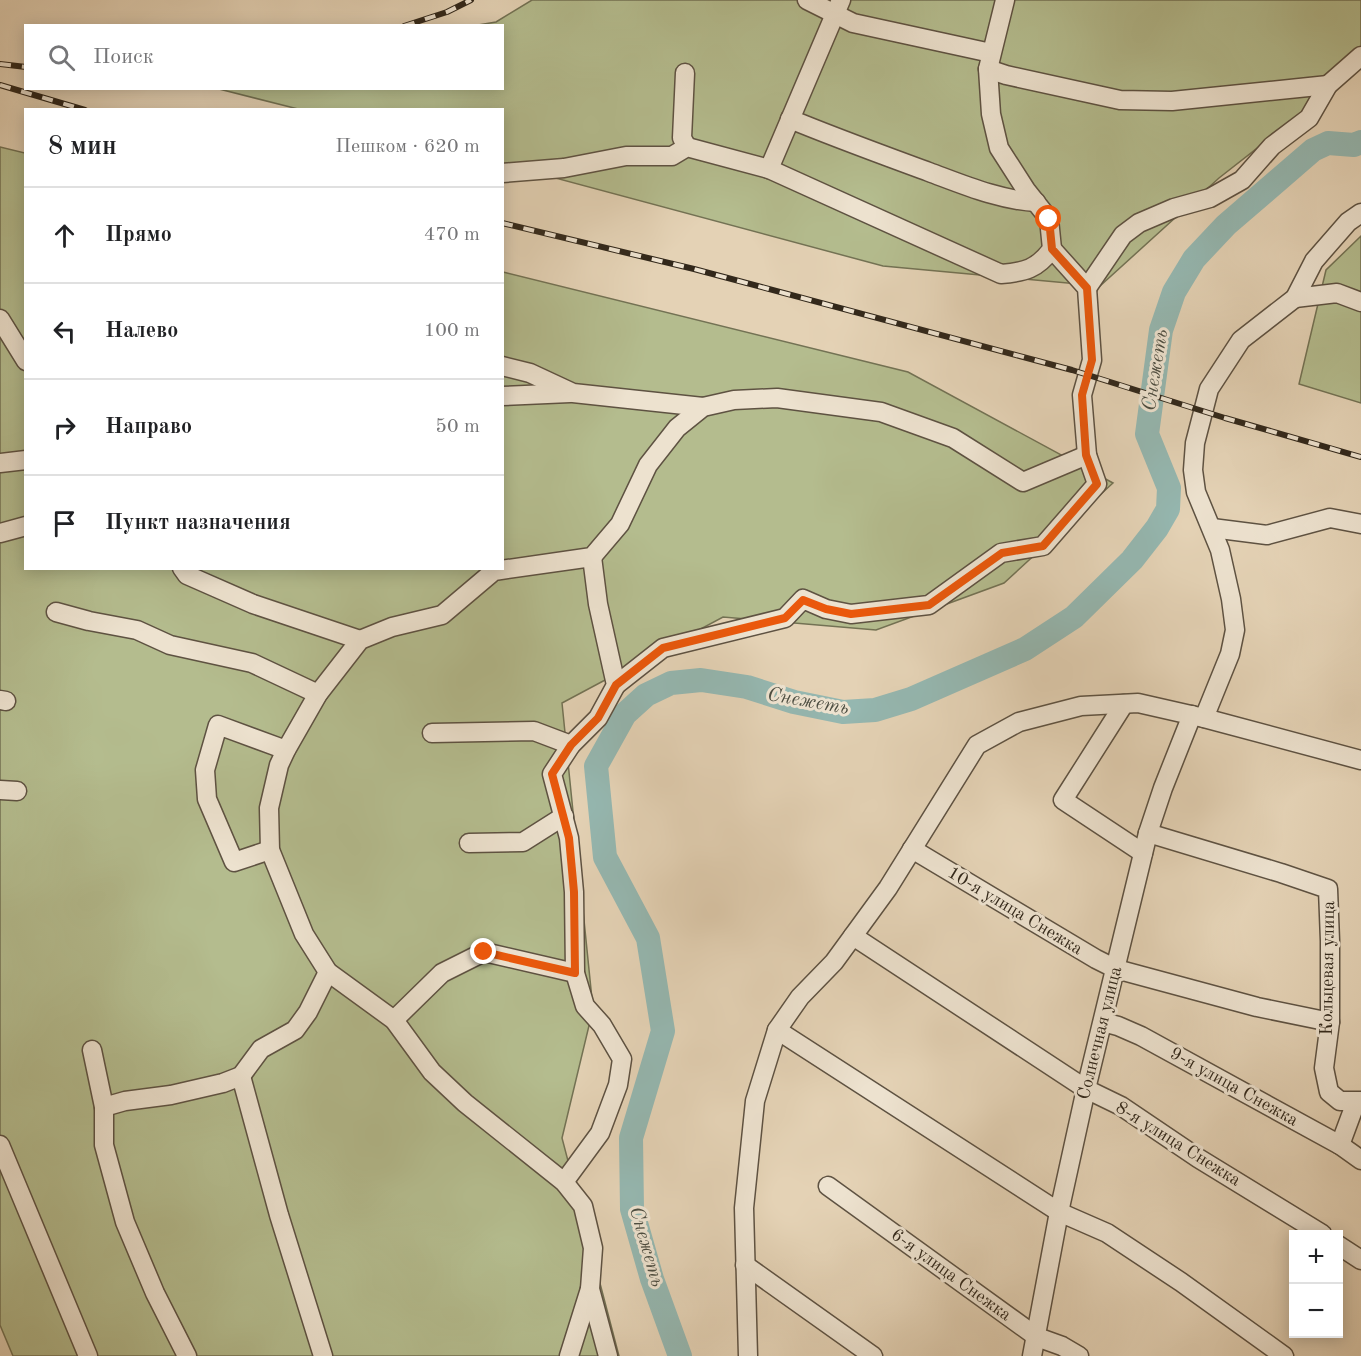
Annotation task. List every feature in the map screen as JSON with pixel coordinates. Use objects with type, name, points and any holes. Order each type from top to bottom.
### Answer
[{"type":"street","points":[[807,0],[838,7],[854,23],[990,61],[1006,75],[1120,100],[1172,101],[1328,86]]},
{"type":"street","points":[[564,1182],[600,1133],[618,1085],[622,1059],[602,1025],[585,1006],[575,973],[574,892],[569,838],[552,774],[571,745],[598,718],[616,685],[663,648],[785,618],[803,600],[826,609],[851,614],[929,605],[1002,553],[1043,546],[1097,484],[1086,455],[1082,395],[1092,360],[1087,288],[1052,249],[1049,219],[999,148],[991,114],[990,61],[1005,0]]},
{"type":"street","points":[[769,169],[838,7]]},
{"type":"street","points":[[1087,288],[1123,235],[1139,223],[1174,208],[1210,198],[1242,180],[1272,146],[1309,118],[1328,86],[1361,56]]},
{"type":"street","points":[[686,74],[682,138],[687,147],[769,169],[1001,274],[1023,273],[1043,261],[1052,249]]},
{"type":"street","points":[[790,119],[979,191],[1036,202]]},
{"type":"street","points":[[504,173],[564,168],[626,156],[672,156],[687,147]]},
{"type":"street","points":[[1295,298],[1314,261],[1348,222],[1361,213]]},
{"type":"street","points":[[1295,298],[1337,293],[1361,302]]},
{"type":"street","name":"Солнечная улица","points":[[1032,1356],[1059,1212],[1086,1089],[1148,833],[1163,788],[1230,654],[1235,630],[1220,550],[1196,492],[1193,470],[1195,443],[1209,389],[1241,340],[1295,298]]},
{"type":"street","points":[[0,319],[24,358]]},
{"type":"street","points":[[504,366],[530,373],[573,393]]},
{"type":"street","points":[[504,396],[573,393],[703,407],[734,400],[777,398],[881,412],[953,438],[1023,482],[1086,455]]},
{"type":"street","points":[[504,570],[592,557],[620,524],[656,453],[677,428],[703,407]]},
{"type":"street","points":[[0,463],[24,460]]},
{"type":"street","points":[[1212,528],[1267,535],[1330,518],[1361,524]]},
{"type":"street","points":[[0,533],[24,527]]},
{"type":"street","points":[[592,557],[598,604],[616,685]]},
{"type":"street","points":[[183,570],[187,575],[253,604],[360,640]]},
{"type":"street","points":[[501,570],[494,571],[442,615],[392,627],[360,640],[318,694],[279,765],[268,808],[270,850],[304,934],[328,972],[394,1020],[432,1072],[465,1103],[564,1182],[583,1206],[593,1248],[590,1289],[569,1356]]},
{"type":"street","points":[[56,612],[137,630],[170,645],[252,663],[318,694]]},
{"type":"street","points":[[748,1356],[744,1208],[755,1101],[777,1030],[800,997],[834,962],[888,888],[977,745],[1019,722],[1080,706],[1138,703],[1361,760]]},
{"type":"street","points":[[1124,704],[1063,800],[1143,853]]},
{"type":"street","points":[[270,850],[234,862],[207,799],[205,770],[218,725],[286,750]]},
{"type":"street","points":[[432,733],[534,731],[571,745]]},
{"type":"street","points":[[469,843],[523,842],[564,816]]},
{"type":"street","name":"Кольцевая улица","points":[[1148,833],[1328,889],[1330,1022],[1324,1068],[1329,1092],[1340,1101],[1359,1101]]},
{"type":"street","name":"10-я улица Снежка","points":[[912,849],[1116,969],[1257,1007],[1330,1022]]},
{"type":"street","name":"8-я улица Снежка","points":[[853,936],[1086,1089],[1121,1106],[1198,1158],[1315,1230]]},
{"type":"street","points":[[394,1020],[442,973],[484,952],[575,973]]},
{"type":"street","points":[[104,1107],[125,1101],[171,1095],[224,1083],[241,1076],[261,1049],[296,1030],[308,1012],[328,972]]},
{"type":"street","name":"9-я улица Снежка","points":[[1103,1022],[1142,1036],[1340,1145],[1361,1160]]},
{"type":"street","points":[[777,1030],[1059,1212],[1107,1233],[1181,1282],[1284,1356]]},
{"type":"street","points":[[92,1050],[104,1107],[104,1145],[125,1222],[154,1293],[187,1356]]},
{"type":"street","points":[[241,1076],[279,1215],[323,1356]]},
{"type":"street","points":[[1340,1145],[1359,1101]]},
{"type":"street","points":[[0,1146],[88,1356]]},
{"type":"street","name":"6-я улица Снежка","points":[[828,1186],[1037,1337],[1062,1346],[1078,1356]]},
{"type":"street","points":[[1343,1248],[1361,1260]]},
{"type":"street","points":[[745,1265],[873,1356]]},
{"type":"street","points":[[590,1289],[608,1356]]},
{"type":"green space","points":[[532,0],[1361,0],[1361,67],[1219,178],[1100,286],[883,266],[504,164],[504,108],[294,108],[223,90],[504,90],[504,24],[484,24],[496,22]]},
{"type":"green space","points":[[0,147],[24,153],[24,570],[504,570],[504,272],[908,372],[1113,483],[1004,583],[876,630],[723,617],[562,703],[593,1009],[562,1138],[619,1356],[13,1356],[0,1325]]},
{"type":"green space","points":[[1361,236],[1361,403],[1299,384],[1326,270]]},
{"type":"waterway","name":"Снежеть","points":[[680,1356],[652,1279],[632,1209],[631,1138],[663,1031],[648,938],[605,857],[596,766],[625,714],[646,695],[671,683],[701,680],[747,687],[794,702],[843,712],[875,710],[911,699],[1025,649],[1074,617],[1132,560],[1157,528],[1168,509],[1169,488],[1147,434],[1161,330],[1174,292],[1194,259],[1226,225],[1313,150],[1328,143],[1354,145],[1361,142]]},
{"type":"railway","points":[[410,24],[447,12],[471,0]]},
{"type":"railway","points":[[0,64],[24,67]]},
{"type":"railway","points":[[0,85],[78,108]]},
{"type":"railway","points":[[504,223],[694,269],[1072,370],[1225,418],[1361,457]]},
{"type":"route","points":[[484,952],[575,973],[574,892],[569,838],[552,774],[571,745],[598,718],[616,685],[663,648],[785,618],[803,600],[826,609],[851,614],[929,605],[1002,553],[1043,546],[1097,484],[1086,455],[1082,395],[1092,360],[1087,288],[1052,249],[1049,219]]}]
